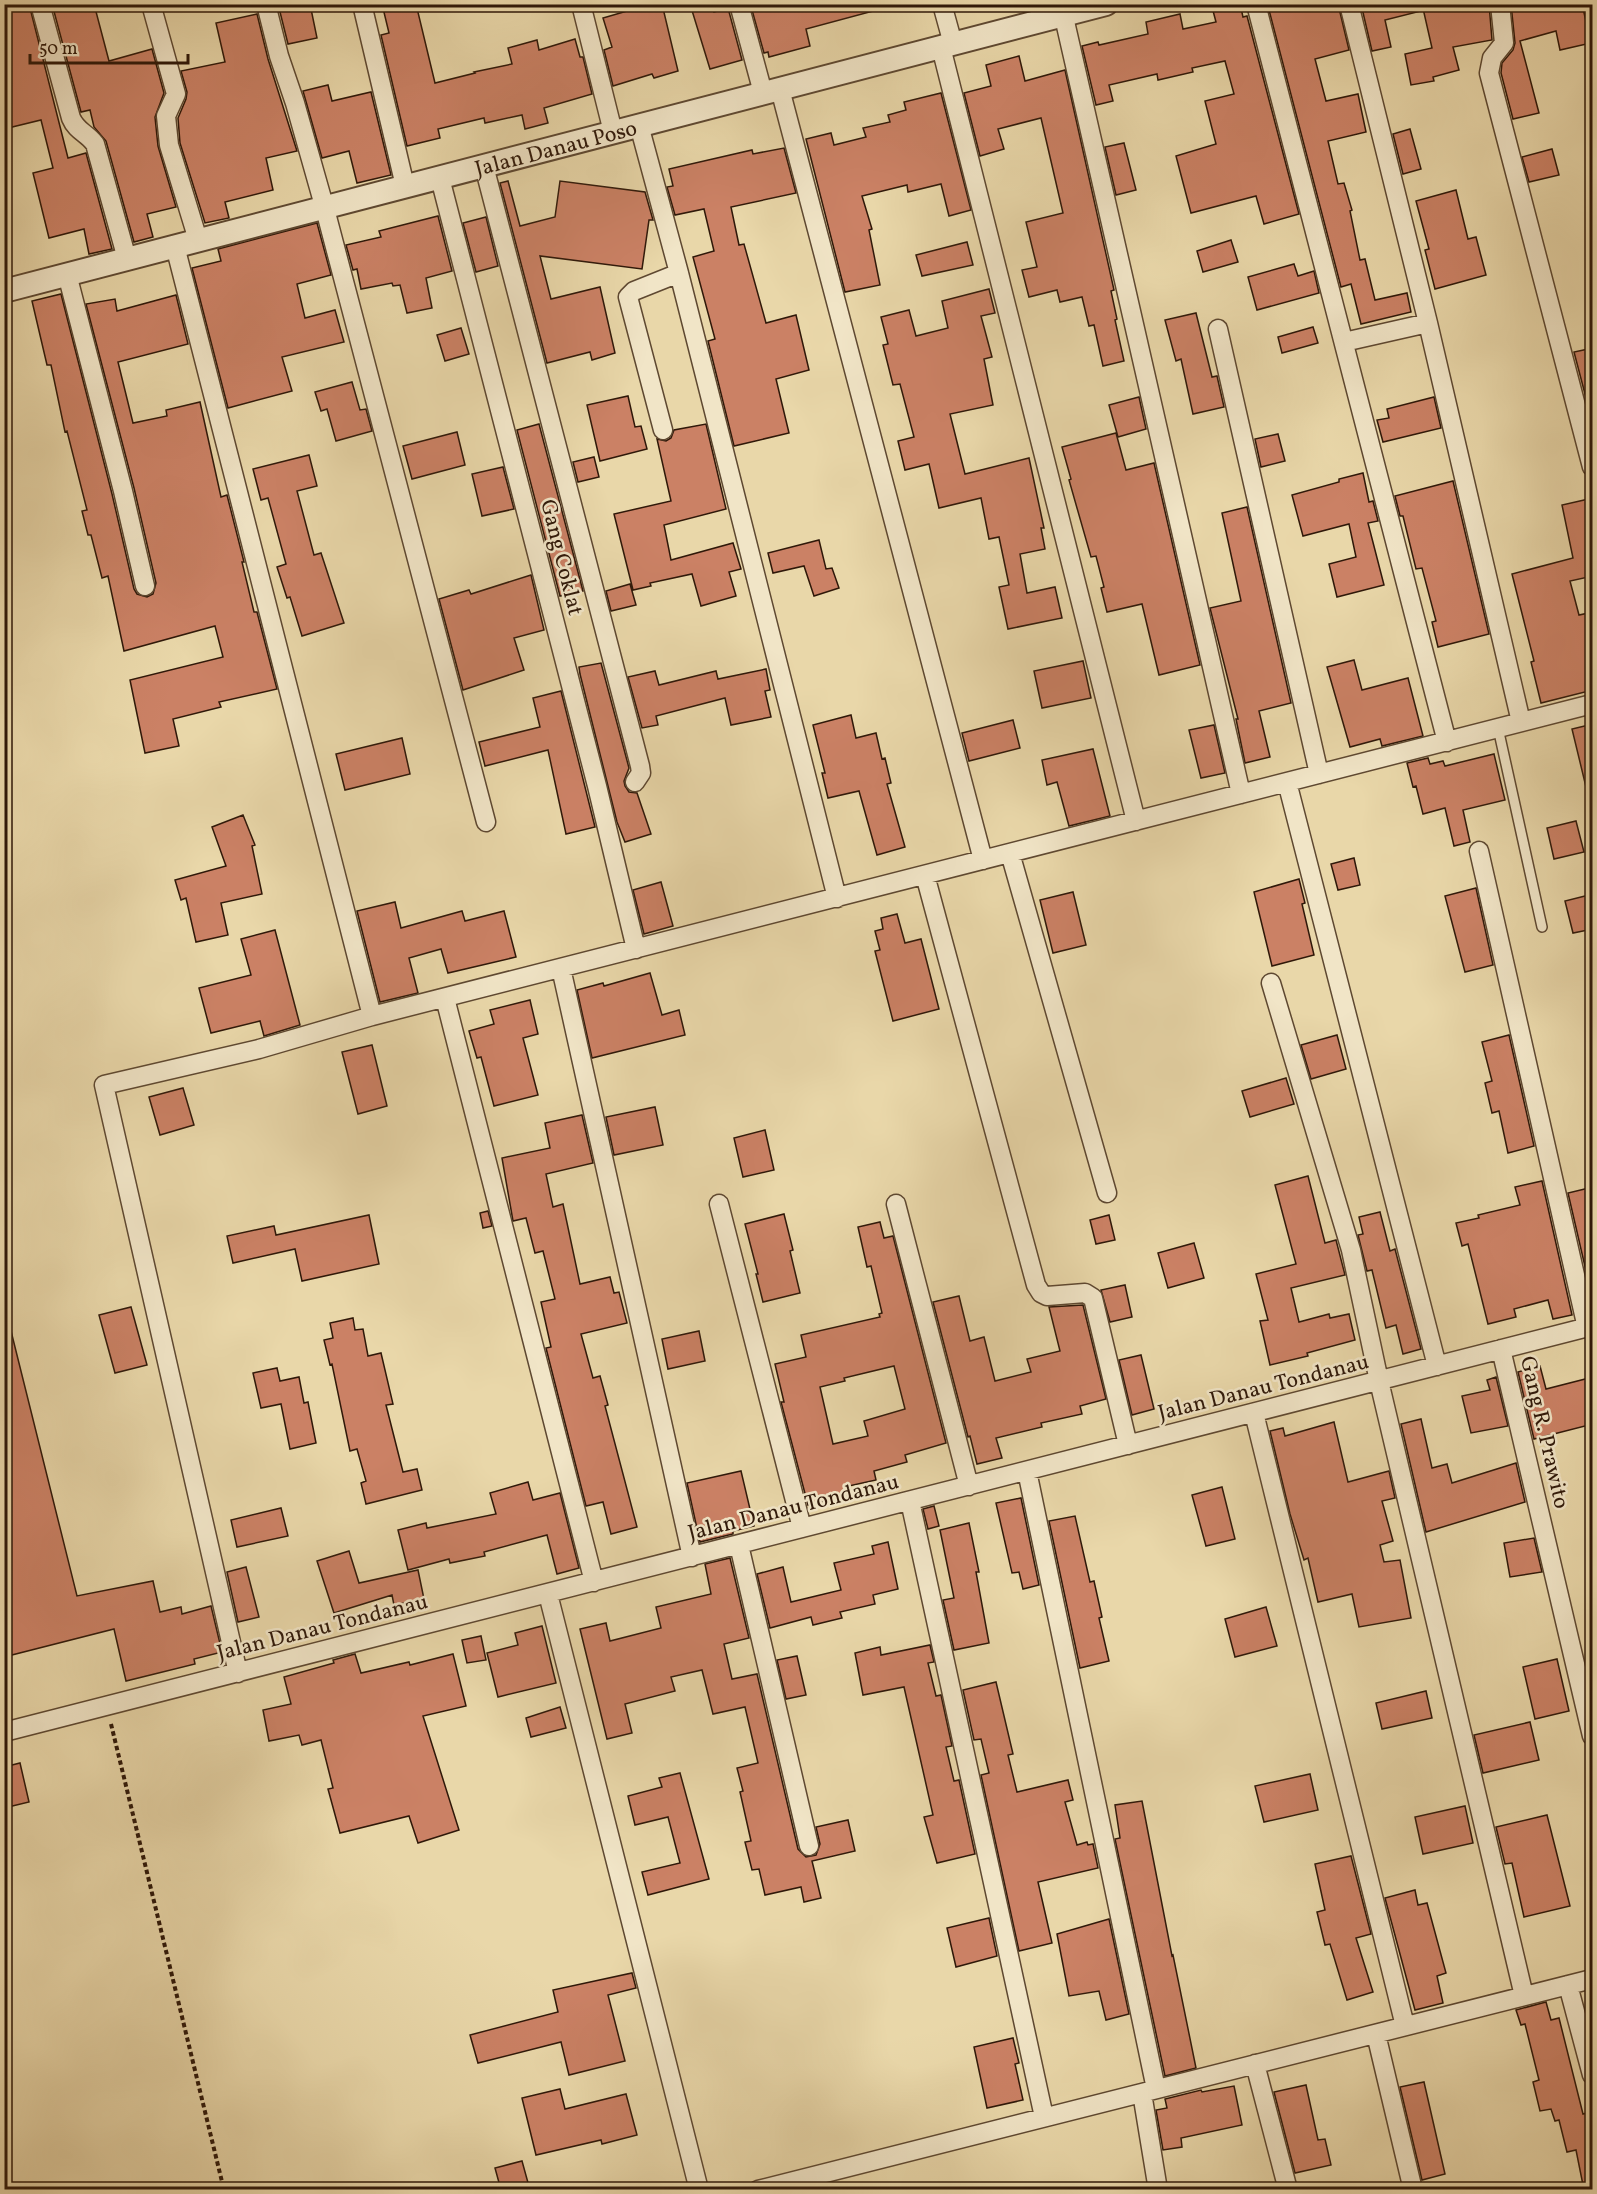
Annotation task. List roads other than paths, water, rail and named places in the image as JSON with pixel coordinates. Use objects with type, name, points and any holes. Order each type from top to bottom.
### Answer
[{"type":"street","points":[[40,4],[71,118],[75,128],[88,135],[95,144],[128,259]]},
{"type":"street","points":[[151,4],[176,94],[166,116],[169,145],[198,240]]},
{"type":"street","points":[[266,4],[279,56],[325,208],[486,822]]},
{"type":"street","points":[[362,4],[405,186]]},
{"type":"street","points":[[580,4],[613,132]]},
{"type":"street","points":[[739,4],[772,91],[983,860]]},
{"type":"street","points":[[942,4],[947,45],[1136,821]]},
{"type":"street","name":"Jalan Danau Poso","points":[[4,291],[947,45],[1062,10],[1106,4]]},
{"type":"street","points":[[1256,4],[1447,742]]},
{"type":"street","points":[[1349,4],[1428,323],[1521,722]]},
{"type":"street","points":[[1500,4],[1504,43],[1492,58],[1489,73],[1593,467]]},
{"type":"street","points":[[1062,10],[1240,794]]},
{"type":"street","points":[[639,125],[679,273],[837,898]]},
{"type":"street","points":[[484,166],[640,766],[641,773],[635,782]]},
{"type":"street","name":"Gang Coklat","points":[[440,177],[594,775],[636,949]]},
{"type":"street","points":[[175,246],[372,1016]]},
{"type":"street","points":[[663,430],[628,297],[634,291],[679,273]]},
{"type":"street","points":[[68,274],[145,586]]},
{"type":"street","points":[[1344,342],[1428,323]]},
{"type":"street","points":[[1218,329],[1318,774]]},
{"type":"street","points":[[238,1673],[104,1085],[259,1049],[372,1016],[1593,704]]},
{"type":"street","points":[[1287,782],[1437,1366]]},
{"type":"street","points":[[1479,851],[1590,1327]]},
{"type":"street","points":[[1010,853],[1107,1193]]},
{"type":"street","points":[[925,875],[1036,1285],[1041,1293],[1047,1296],[1085,1293],[1093,1298],[1128,1445]]},
{"type":"street","points":[[561,968],[692,1557]]},
{"type":"street","points":[[1271,983],[1351,1250],[1379,1381],[1524,1996]]},
{"type":"street","points":[[445,998],[594,1582]]},
{"type":"street","points":[[719,1204],[802,1528]]},
{"type":"street","points":[[897,1204],[969,1486]]},
{"type":"street","name":"Jalan Danau Tondanau","points":[[4,1732],[1590,1327]]},
{"type":"street","name":"Gang R. Prawito","points":[[1501,1349],[1593,1737]]},
{"type":"street","points":[[1254,1413],[1405,2026]]},
{"type":"street","points":[[1027,1471],[1149,2091],[1158,2190]]},
{"type":"street","points":[[910,1501],[1044,2117]]},
{"type":"street","points":[[739,1545],[809,1846]]},
{"type":"street","points":[[548,1594],[699,2190]]},
{"type":"street","points":[[758,2190],[1593,1979]]},
{"type":"street","points":[[1568,1985],[1593,2075]]},
{"type":"street","points":[[1376,2034],[1413,2190]]},
{"type":"street","points":[[1254,2064],[1288,2190]]},
{"type":"lane","points":[[1498,728],[1542,927]]}]
